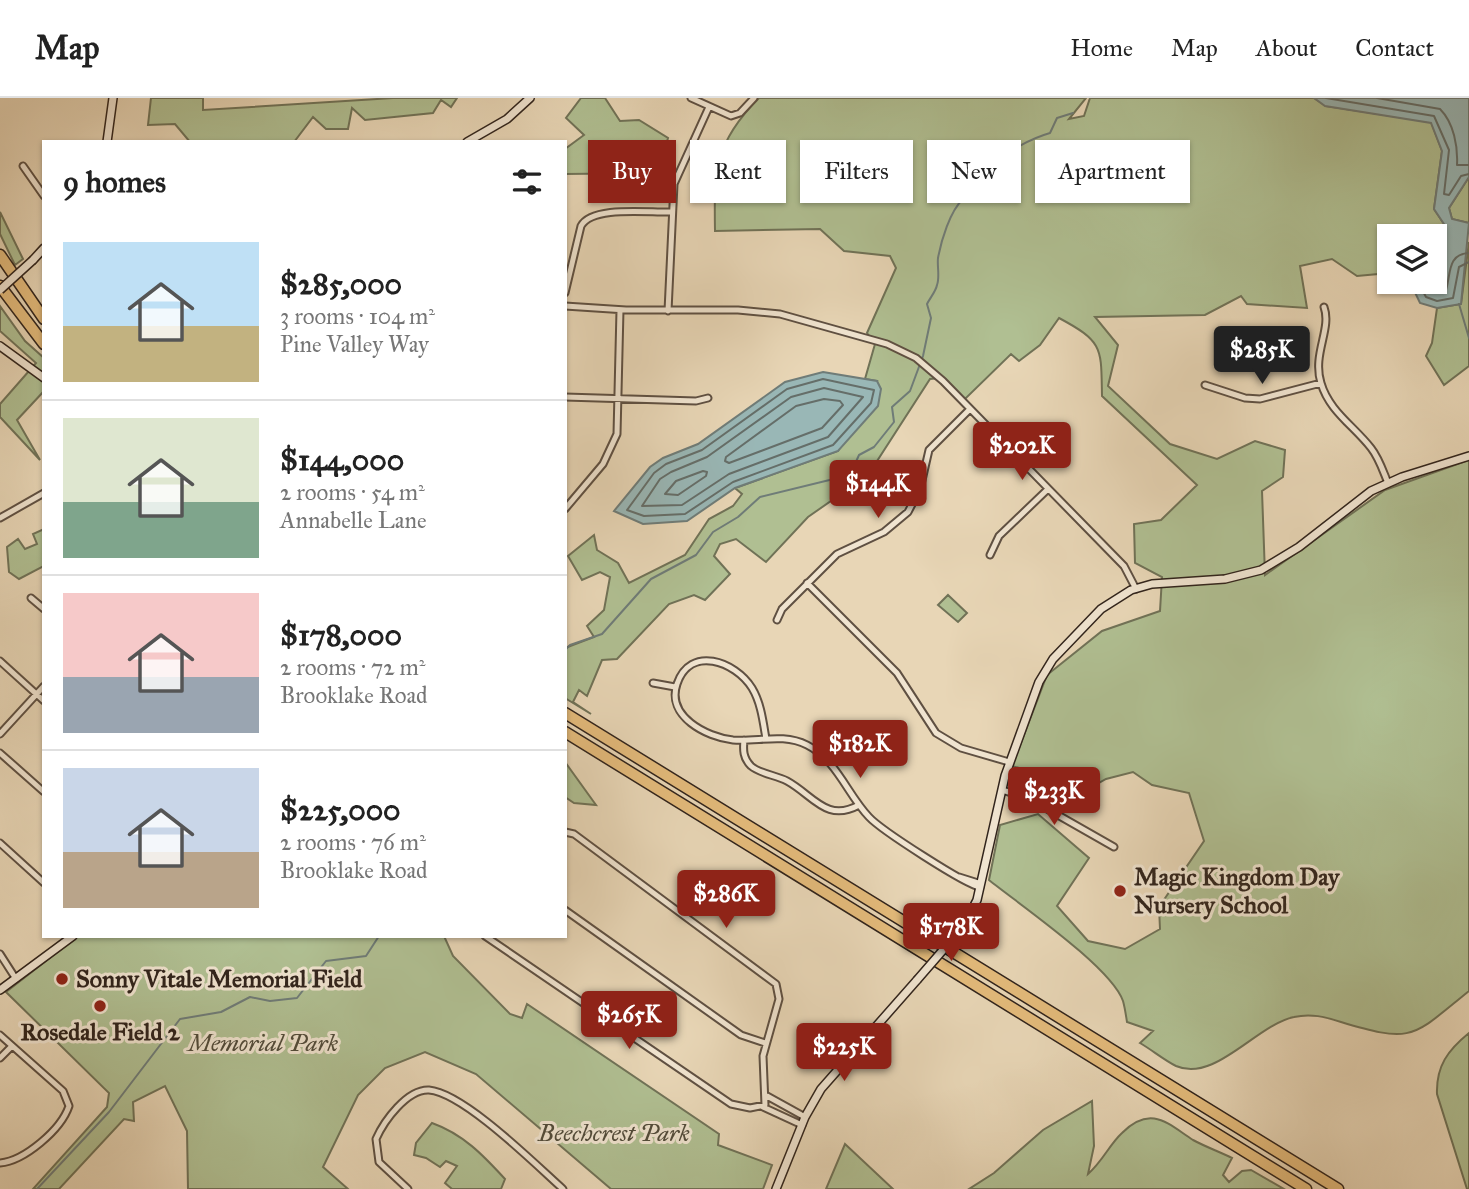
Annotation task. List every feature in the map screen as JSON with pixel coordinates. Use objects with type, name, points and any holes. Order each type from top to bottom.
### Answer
[{"type":"highway","points":[[0,255],[42,316]]},
{"type":"highway","points":[[0,288],[42,341]]},
{"type":"highway","points":[[567,714],[1338,1189]]},
{"type":"highway","points":[[567,733],[1307,1189]]},
{"type":"street","points":[[107,140],[113,98]]},
{"type":"street","points":[[470,140],[507,119],[530,98]]},
{"type":"street","points":[[691,98],[726,115],[735,116],[754,98]]},
{"type":"street","points":[[668,311],[676,177],[709,107]]},
{"type":"street","points":[[23,166],[42,193]]},
{"type":"street","points":[[567,284],[580,226],[586,217],[598,213],[673,212]]},
{"type":"street","points":[[0,288],[42,250]]},
{"type":"street","points":[[567,306],[620,310],[738,310],[780,314],[887,344],[916,358],[970,409],[1124,566],[1136,589]]},
{"type":"street","points":[[1324,307],[1326,323],[1318,357],[1321,383],[1335,410],[1374,453],[1388,483]]},
{"type":"street","points":[[567,507],[609,455],[619,426],[620,310]]},
{"type":"street","points":[[0,346],[42,376]]},
{"type":"street","points":[[1205,385],[1245,398],[1259,399],[1321,383]]},
{"type":"street","points":[[567,397],[696,401],[708,398]]},
{"type":"street","points":[[777,620],[782,608],[843,549],[884,531],[908,512],[920,489],[929,450],[970,409]]},
{"type":"street","points":[[776,1189],[803,1121],[830,1078],[963,927],[974,910],[1009,762],[1047,667],[1101,609],[1136,589],[1162,582],[1226,579],[1261,570],[1285,558],[1354,504],[1388,483],[1469,456]]},
{"type":"street","points":[[990,555],[999,536],[1048,489]]},
{"type":"street","points":[[0,518],[42,494]]},
{"type":"street","points":[[807,583],[897,673],[936,733],[961,748],[1009,762]]},
{"type":"street","points":[[31,598],[42,607]]},
{"type":"street","points":[[766,739],[754,690],[741,676],[724,663],[710,660],[692,664],[682,673],[676,687],[677,705],[686,719],[715,736],[744,740],[790,740],[814,750],[841,775],[859,805],[884,830],[959,877],[978,883],[980,887]]},
{"type":"street","points":[[0,662],[42,699]]},
{"type":"street","points":[[653,683],[676,687]]},
{"type":"street","points":[[0,734],[42,688]]},
{"type":"street","points":[[744,740],[744,755],[756,769],[789,782],[830,810],[847,811],[859,805]]},
{"type":"street","points":[[0,752],[42,790]]},
{"type":"street","points":[[1002,790],[1040,804],[1114,847]]},
{"type":"street","points":[[567,832],[574,834],[774,982],[779,999],[765,1043],[763,1066],[767,1096],[763,1107]]},
{"type":"street","points":[[0,843],[42,881]]},
{"type":"street","points":[[567,912],[741,1035],[765,1043]]},
{"type":"street","points":[[0,989],[70,938]]},
{"type":"street","points":[[488,938],[731,1104],[750,1108],[763,1107],[803,1121]]},
{"type":"street","points":[[0,954],[16,979]]},
{"type":"street","points":[[0,1035],[63,1091],[69,1107],[65,1115],[31,1151],[18,1160],[0,1163]]},
{"type":"street","points":[[0,1058],[12,1046]]},
{"type":"street","points":[[408,1189],[379,1162],[376,1139],[406,1099],[418,1092],[430,1090],[443,1094],[494,1128],[563,1189]]},
{"type":"street","points":[[767,1096],[803,1121]]},
{"type":"green space","points":[[151,98],[203,98],[203,110],[393,98],[457,98],[451,107],[441,100],[433,113],[365,120],[352,108],[348,129],[326,129],[313,117],[296,140],[188,140],[175,124],[148,125]]},
{"type":"green space","points":[[581,98],[605,98],[620,121],[639,120],[668,138],[588,140],[588,174],[567,174],[567,148],[584,135],[566,118]]},
{"type":"green space","points":[[759,98],[1086,98],[1069,119],[1084,116],[1090,98],[1314,98],[1326,106],[1431,122],[1442,151],[1434,209],[1444,224],[1377,224],[1377,274],[1357,276],[1332,259],[1300,266],[1307,308],[1247,304],[1241,296],[1205,315],[1095,317],[1118,345],[1108,386],[1170,444],[1217,459],[1255,441],[1285,450],[1283,477],[1262,491],[1265,575],[1385,490],[1469,460],[1469,991],[1423,1027],[1411,1032],[1384,1033],[1306,1015],[1280,1022],[1206,1067],[1191,1069],[1176,1066],[1140,1043],[1153,1031],[1127,1022],[1123,1001],[1115,987],[1084,954],[989,880],[1000,825],[1038,814],[1089,858],[1057,906],[1088,941],[1125,949],[1160,929],[1159,907],[1204,841],[1189,793],[1152,785],[1133,772],[1106,779],[1074,797],[1049,795],[1050,777],[1012,766],[1047,675],[1102,631],[1160,611],[1162,577],[1135,563],[1134,524],[1161,520],[1197,485],[1102,396],[1097,348],[1085,334],[1059,318],[1040,345],[1019,361],[1011,354],[965,399],[941,378],[930,379],[868,475],[808,517],[766,562],[736,539],[720,544],[714,556],[730,574],[705,600],[694,595],[669,604],[617,659],[602,660],[587,696],[579,690],[573,702],[591,714],[567,699],[567,647],[594,637],[587,626],[604,610],[610,577],[600,572],[582,580],[568,556],[594,535],[597,550],[618,563],[629,583],[685,555],[709,519],[733,506],[742,494],[735,488],[838,451],[877,381],[865,379],[875,344],[867,333],[896,268],[890,256],[844,251],[820,229],[715,231],[715,203],[786,203],[786,140],[727,140]]},
{"type":"green space","points":[[1469,177],[1469,223],[1452,219],[1449,208]]},
{"type":"green space","points":[[0,212],[23,259],[15,265],[0,234]]},
{"type":"green space","points":[[1469,242],[1469,366],[1444,385],[1426,356],[1432,343],[1437,308],[1461,304]]},
{"type":"green space","points":[[0,306],[25,341],[42,356],[42,393],[17,420],[40,460],[0,417],[0,404],[36,363],[0,331]]},
{"type":"green space","points":[[42,530],[42,567],[19,579],[9,572],[7,547],[18,539],[25,549],[37,544],[33,534]]},
{"type":"green space","points":[[948,595],[967,613],[958,622],[938,605]]},
{"type":"green space","points":[[567,765],[596,805],[574,803],[567,798]]},
{"type":"green space","name":"Memorial Park","points":[[75,938],[445,938],[453,956],[510,1014],[522,1018],[527,1004],[719,1134],[718,1145],[772,1165],[763,1189],[611,1189],[476,1074],[425,1052],[385,1068],[358,1095],[323,1167],[348,1189],[188,1189],[187,1131],[165,1086],[133,1102],[134,1121],[124,1119],[59,1189],[33,1189],[107,1107],[109,1093],[6,992]]},
{"type":"green space","points":[[1469,1033],[1467,1189],[1437,1094],[1437,1084],[1445,1059]]},
{"type":"green space","points":[[1092,1101],[1094,1146],[1088,1174],[1132,1124],[1151,1118],[1167,1123],[1193,1140],[1232,1158],[1223,1175],[1229,1182],[1242,1171],[1251,1170],[1284,1189],[969,1189],[994,1173],[1043,1130]]},
{"type":"green space","points":[[432,1123],[463,1139],[480,1154],[505,1179],[501,1189],[452,1189],[445,1183],[457,1166],[446,1161],[440,1167],[426,1158],[414,1155],[416,1143]]},
{"type":"green space","points":[[845,1144],[893,1189],[826,1189]]},
{"type":"water","points":[[1314,98],[1469,98],[1469,177],[1449,208],[1452,219],[1469,223],[1461,304],[1437,308],[1420,303],[1416,294],[1447,294],[1447,224],[1444,224],[1434,209],[1442,151],[1431,123],[1325,106]]},
{"type":"water","points":[[823,372],[877,381],[881,389],[878,406],[838,451],[735,488],[687,521],[643,524],[614,511],[650,467],[663,458],[698,444],[785,382]]},
{"type":"waterway","points":[[567,648],[602,634],[651,579],[696,555],[713,532],[738,517],[760,497],[850,475],[859,455],[874,447],[894,422],[892,407],[910,391],[923,356],[931,318],[927,304],[938,282],[939,251],[958,204],[967,196],[993,192],[997,167],[1005,156],[1050,133],[1057,118],[1073,113]]},
{"type":"waterway","points":[[1459,304],[1469,338]]},
{"type":"waterway","points":[[37,1189],[109,1112],[180,1019],[221,1012],[250,997],[270,1001],[297,998],[326,961],[366,956],[378,938]]},
{"type":"place","name":"Magic Kingdom Day Nursery School","points":[[1120,891]]},
{"type":"place","name":"Sonny Vitale Memorial Field","points":[[62,979]]},
{"type":"place","name":"Rosedale Field 2","points":[[100,1006]]},
{"type":"park label","name":"Beechcrest Park","points":[[614,1133]]}]
